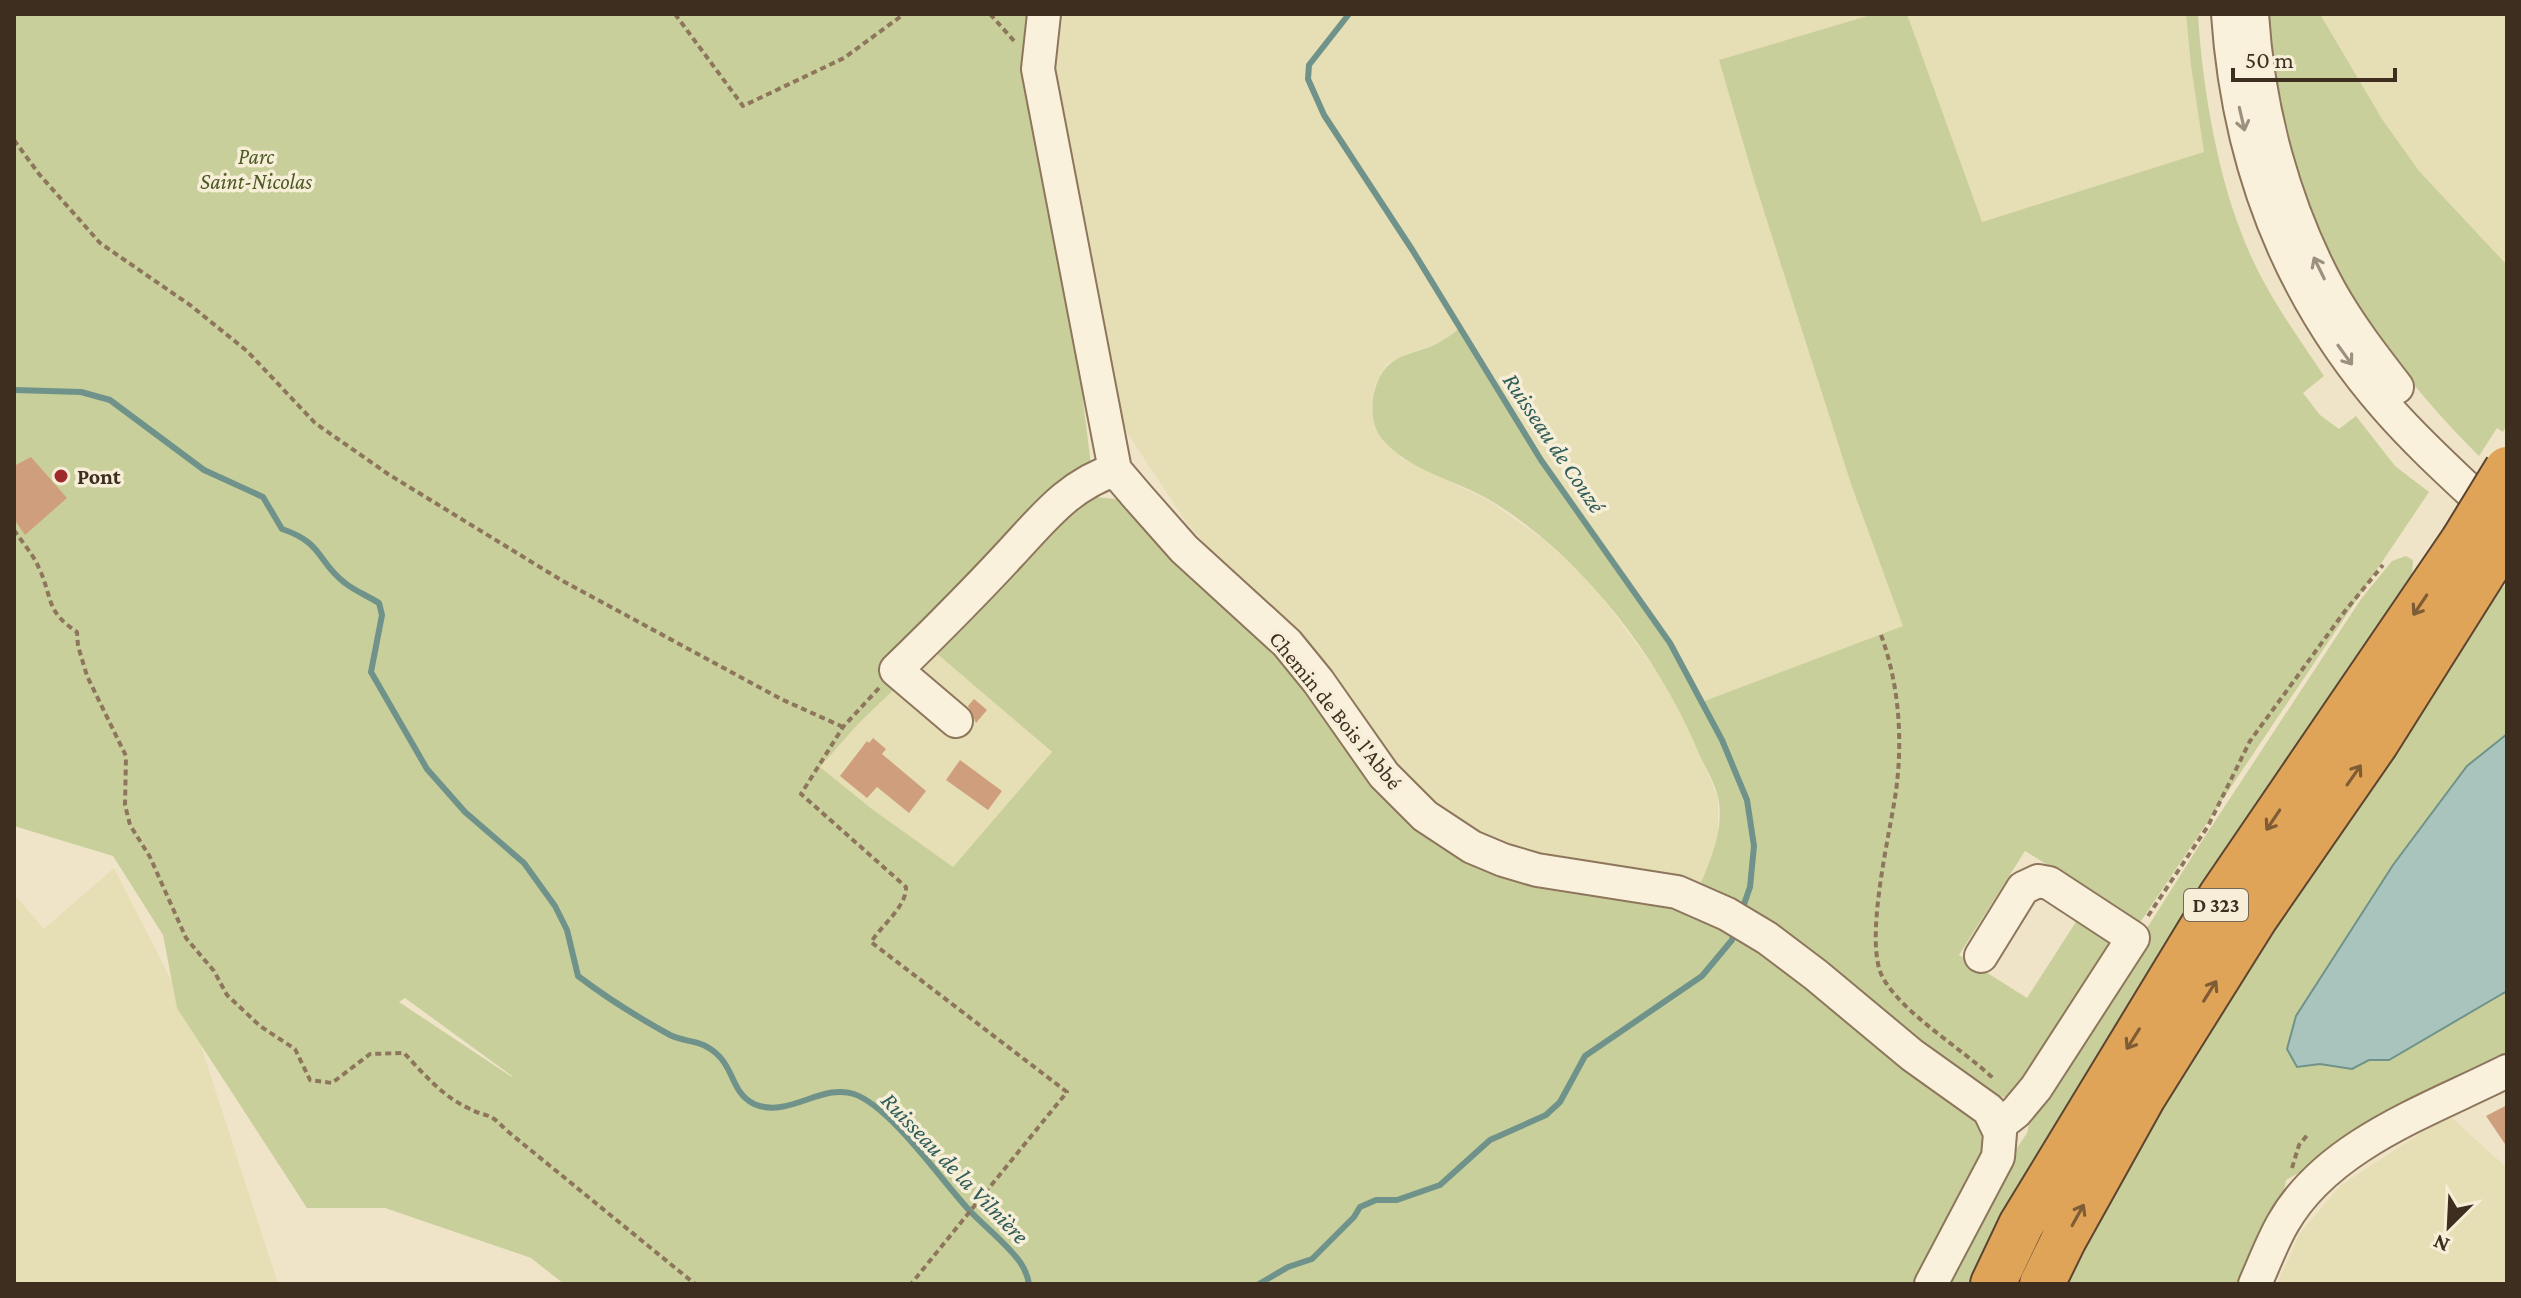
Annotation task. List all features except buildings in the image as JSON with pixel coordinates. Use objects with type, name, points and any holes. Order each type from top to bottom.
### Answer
[{"type":"highway","name":"D 323","points":[[2042,1284],[2064,1239],[2159,1072],[2255,918],[2376,743],[2486,546],[2507,469]]},
{"type":"highway","name":"D 323","points":[[1993,1284],[2029,1212],[2221,896],[2486,546]]},
{"type":"street","points":[[956,721],[896,670],[1010,554],[1053,505],[1093,477],[1115,470],[1038,69],[1044,14]]},
{"type":"street","points":[[2228,14],[2233,76],[2259,187],[2272,224],[2316,310],[2339,347],[2388,410],[2507,525]]},
{"type":"street","points":[[2252,14],[2263,104],[2277,163],[2309,246],[2331,291],[2355,331],[2402,394],[2507,502]]},
{"type":"street","name":"Chemin de Bois l'Abbé","points":[[1115,470],[1184,549],[1287,643],[1318,681],[1384,775],[1425,816],[1472,847],[1537,870],[1660,887],[1727,914],[1786,951],[1891,1040],[1989,1110],[2007,1119]]},
{"type":"street","points":[[1931,1284],[1998,1157],[2007,1119],[2036,1088],[2133,938],[2049,883],[2038,881],[2023,888],[1981,956]]},
{"type":"street","points":[[2255,1284],[2283,1222],[2329,1167],[2364,1142],[2507,1071]]},
{"type":"path","points":[[675,14],[743,106],[844,58],[904,14]]},
{"type":"path","points":[[14,140],[39,174],[100,243],[190,305],[247,351],[315,423],[388,474],[561,580],[781,699],[843,727]]},
{"type":"path","points":[[14,530],[39,568],[52,606],[63,623],[77,632],[87,676],[126,756],[125,805],[130,825],[150,857],[186,938],[214,971],[227,995],[260,1026],[295,1049],[310,1080],[332,1083],[370,1054],[404,1053],[436,1087],[469,1109],[491,1114],[506,1130],[695,1284]]},
{"type":"path","points":[[2133,938],[2208,826],[2250,741],[2345,611],[2383,565]]},
{"type":"path","points":[[1881,635],[1894,678],[1899,741],[1896,792],[1875,941],[1878,968],[1889,987],[1913,1011],[1995,1079],[2007,1119]]},
{"type":"path","points":[[896,670],[843,727],[801,794],[906,887],[907,896],[899,909],[881,926],[871,942],[1067,1092],[911,1284]]},
{"type":"shaded area","points":[[1050,14],[1874,14],[1719,60],[1851,484],[1904,626],[1702,703],[1670,643],[1541,460],[1460,329],[1439,343],[1387,364],[1375,385],[1371,410],[1401,458],[1488,500],[1544,540],[1592,584],[1664,681],[1693,737],[1718,798],[1718,843],[1698,890],[1529,861],[1429,810],[1186,522],[1120,422],[1047,73]]},
{"type":"shaded area","points":[[1907,14],[2186,14],[2205,152],[1981,222]]},
{"type":"shaded area","points":[[2320,14],[2507,14],[2507,265],[2419,171],[2382,119]]},
{"type":"shaded area","points":[[934,650],[1052,753],[953,867],[820,767],[859,723]]},
{"type":"shaded area","points":[[114,868],[195,1027],[278,1284],[14,1284],[14,894],[44,929]]},
{"type":"shaded area","points":[[2444,1118],[2453,1119],[2507,1168],[2507,1284],[2277,1284],[2300,1233],[2341,1185]]},
{"type":"green space","name":"Parc Saint-Nicolas","points":[[14,14],[1035,14],[1095,497],[1127,500],[1238,607],[1419,821],[1651,893],[1744,934],[1981,1114],[1982,1157],[1919,1284],[564,1284],[531,1258],[385,1208],[307,1208],[177,1008],[163,935],[113,856],[14,826]],"holes":[[[934,651],[1052,752],[953,867],[820,767],[859,723]],[[405,998],[512,1076],[512,1077],[399,1002]]]},
{"type":"green space","points":[[1874,14],[1907,14],[1982,222],[2204,152],[2186,14],[2198,14],[2212,124],[2232,207],[2267,288],[2324,376],[2303,393],[2320,415],[2339,429],[2356,416],[2395,466],[2429,492],[2031,1085],[2010,1098],[1986,1094],[1698,890],[1718,833],[1718,797],[1684,721],[1641,647],[1586,579],[1555,549],[1488,499],[1432,474],[1394,451],[1376,428],[1372,405],[1382,373],[1396,360],[1440,342],[1460,328],[1541,460],[1670,643],[1702,702],[1903,626],[1851,484],[1719,60]],"holes":[[[2025,851],[2094,894],[2027,998],[1959,955]]]},
{"type":"green space","points":[[2266,14],[2320,14],[2382,119],[2419,171],[2507,265],[2507,424],[2503,432],[2497,428],[2479,456],[2412,382],[2382,343],[2330,258],[2293,166],[2279,104]]},
{"type":"green space","points":[[2406,556],[2413,560],[2412,576],[2294,748],[2181,923],[2073,1101],[1972,1284],[1942,1284],[1996,1180],[2027,1133],[2033,1109],[2200,844],[2361,599],[2392,561]]},
{"type":"green space","points":[[2507,584],[2507,1060],[2286,1180],[2280,1212],[2245,1284],[2067,1284],[2123,1175],[2204,1034],[2500,589]]},
{"type":"water","points":[[2507,734],[2507,991],[2389,1060],[2369,1060],[2352,1069],[2320,1064],[2297,1067],[2287,1049],[2296,1016],[2393,865],[2467,766]]},
{"type":"waterway","name":"Ruisseau de Couzé","points":[[1349,14],[1309,65],[1308,79],[1324,115],[1413,251],[1541,460],[1670,643],[1722,740],[1747,800],[1754,846],[1750,887],[1742,910]]},
{"type":"waterway","name":"Ruisseau de la Vilnière","points":[[14,390],[81,392],[110,400],[204,470],[263,497],[282,529],[306,540],[345,583],[379,603],[382,615],[371,672],[427,769],[465,812],[524,863],[555,906],[567,930],[578,976],[670,1035],[713,1050],[724,1062],[742,1094],[754,1104],[779,1107],[842,1092],[868,1101],[884,1113],[969,1210],[1014,1255],[1023,1267],[1029,1284]]},
{"type":"waterway","name":"Ruisseau de Couzé","points":[[1259,1284],[1288,1267],[1312,1259],[1360,1207],[1376,1200],[1397,1200],[1440,1185],[1490,1140],[1546,1115],[1560,1102],[1585,1056],[1702,976],[1732,940],[1734,932]]},
{"type":"place","name":"Pont","points":[[61,476]]}]
